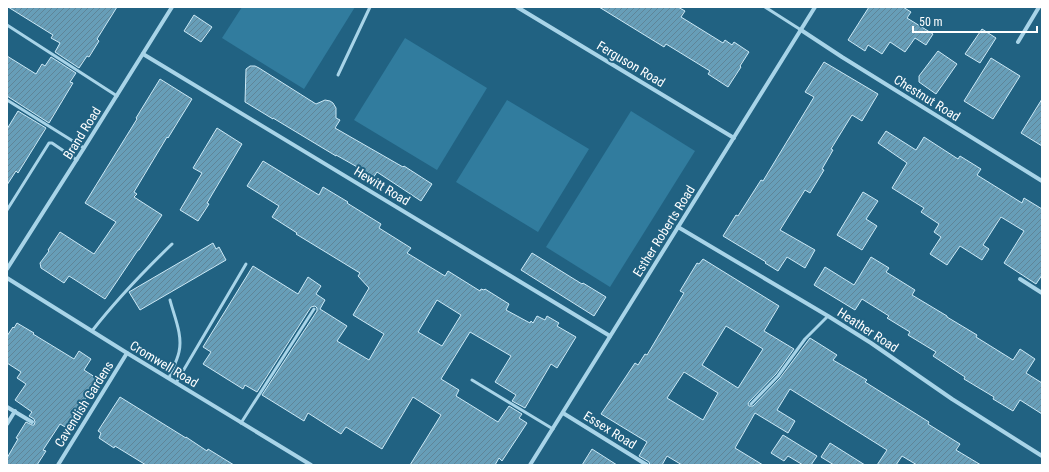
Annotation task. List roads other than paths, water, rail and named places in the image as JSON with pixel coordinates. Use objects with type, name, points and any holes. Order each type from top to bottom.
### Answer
[{"type":"street","name":"Brand Road","points":[[7,269],[172,7]]},
{"type":"street","name":"Ferguson Road","points":[[517,7],[734,138]]},
{"type":"street","name":"Esther Roberts Road","points":[[530,465],[815,7]]},
{"type":"street","points":[[1018,42],[1039,7]]},
{"type":"street","name":"Chestnut Road","points":[[801,30],[1042,182]]},
{"type":"street","name":"Hewitt Road","points":[[143,54],[610,336]]},
{"type":"street","name":"Heather Road","points":[[678,227],[871,343],[952,399],[1042,456]]},
{"type":"street","name":"Cromwell Road","points":[[7,278],[127,354],[311,465]]},
{"type":"street","points":[[1020,280],[1042,293]]},
{"type":"street","name":"Cavendish Gardens","points":[[58,465],[127,354]]},
{"type":"street","points":[[7,407],[32,422]]},
{"type":"street","points":[[7,424],[15,412]]},
{"type":"street","name":"Essex Road","points":[[563,413],[647,465]]},
{"type":"lane","points":[[338,75],[370,7]]},
{"type":"lane","points":[[766,7],[801,30]]},
{"type":"lane","points":[[7,25],[117,96]]},
{"type":"lane","points":[[7,100],[84,148]]},
{"type":"lane","points":[[7,210],[49,143],[77,160]]},
{"type":"lane","points":[[92,331],[109,309],[172,244]]},
{"type":"lane","points":[[176,383],[246,264]]},
{"type":"lane","points":[[169,378],[179,352],[180,341],[170,300]]},
{"type":"lane","points":[[241,423],[314,309]]},
{"type":"lane","points":[[751,404],[778,376],[805,339],[828,316]]},
{"type":"lane","points":[[472,380],[553,429]]}]
